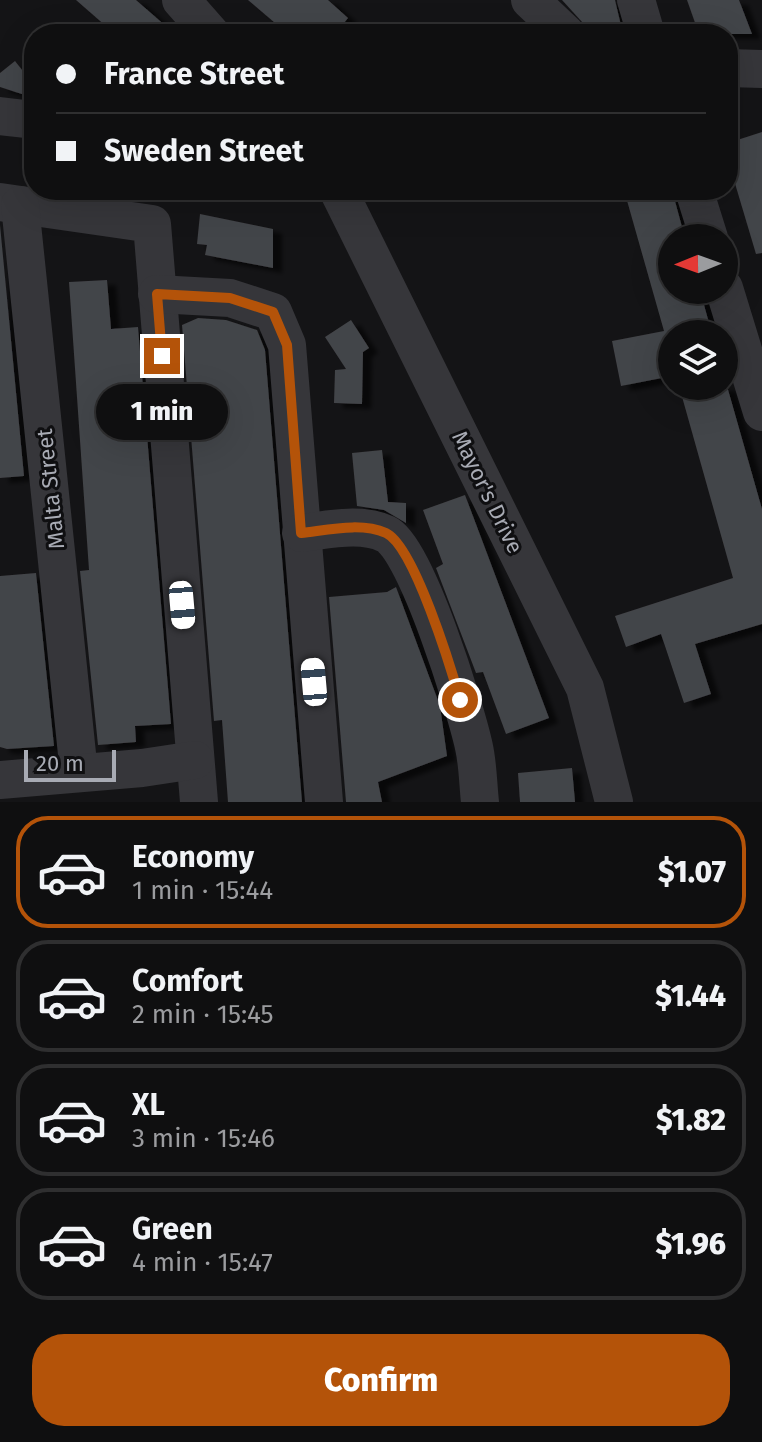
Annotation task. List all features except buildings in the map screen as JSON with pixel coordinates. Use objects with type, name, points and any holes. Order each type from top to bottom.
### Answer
[{"type":"street","points":[[181,0],[202,24]]},
{"type":"street","points":[[530,0],[555,24]]},
{"type":"street","points":[[636,0],[643,24]]},
{"type":"street","points":[[738,68],[762,69]]},
{"type":"street","points":[[0,116],[24,119]]},
{"type":"street","name":"Mayor's Drive","points":[[343,200],[585,688],[614,802]]},
{"type":"street","points":[[697,200],[705,224]]},
{"type":"street","points":[[10,204],[152,224],[199,802]]},
{"type":"street","name":"Malta Street","points":[[10,204],[79,773]]},
{"type":"street","points":[[157,294],[230,298],[273,312],[287,345],[324,802]]},
{"type":"street","points":[[729,304],[762,412]]},
{"type":"street","points":[[301,533],[360,527],[388,534],[411,561],[453,676],[474,748],[480,802]]},
{"type":"street","points":[[0,780],[195,760]]},
{"type":"route","points":[[162,356],[157,294],[230,298],[273,312],[287,345],[301,533],[360,527],[388,534],[411,561],[460,700]]}]
